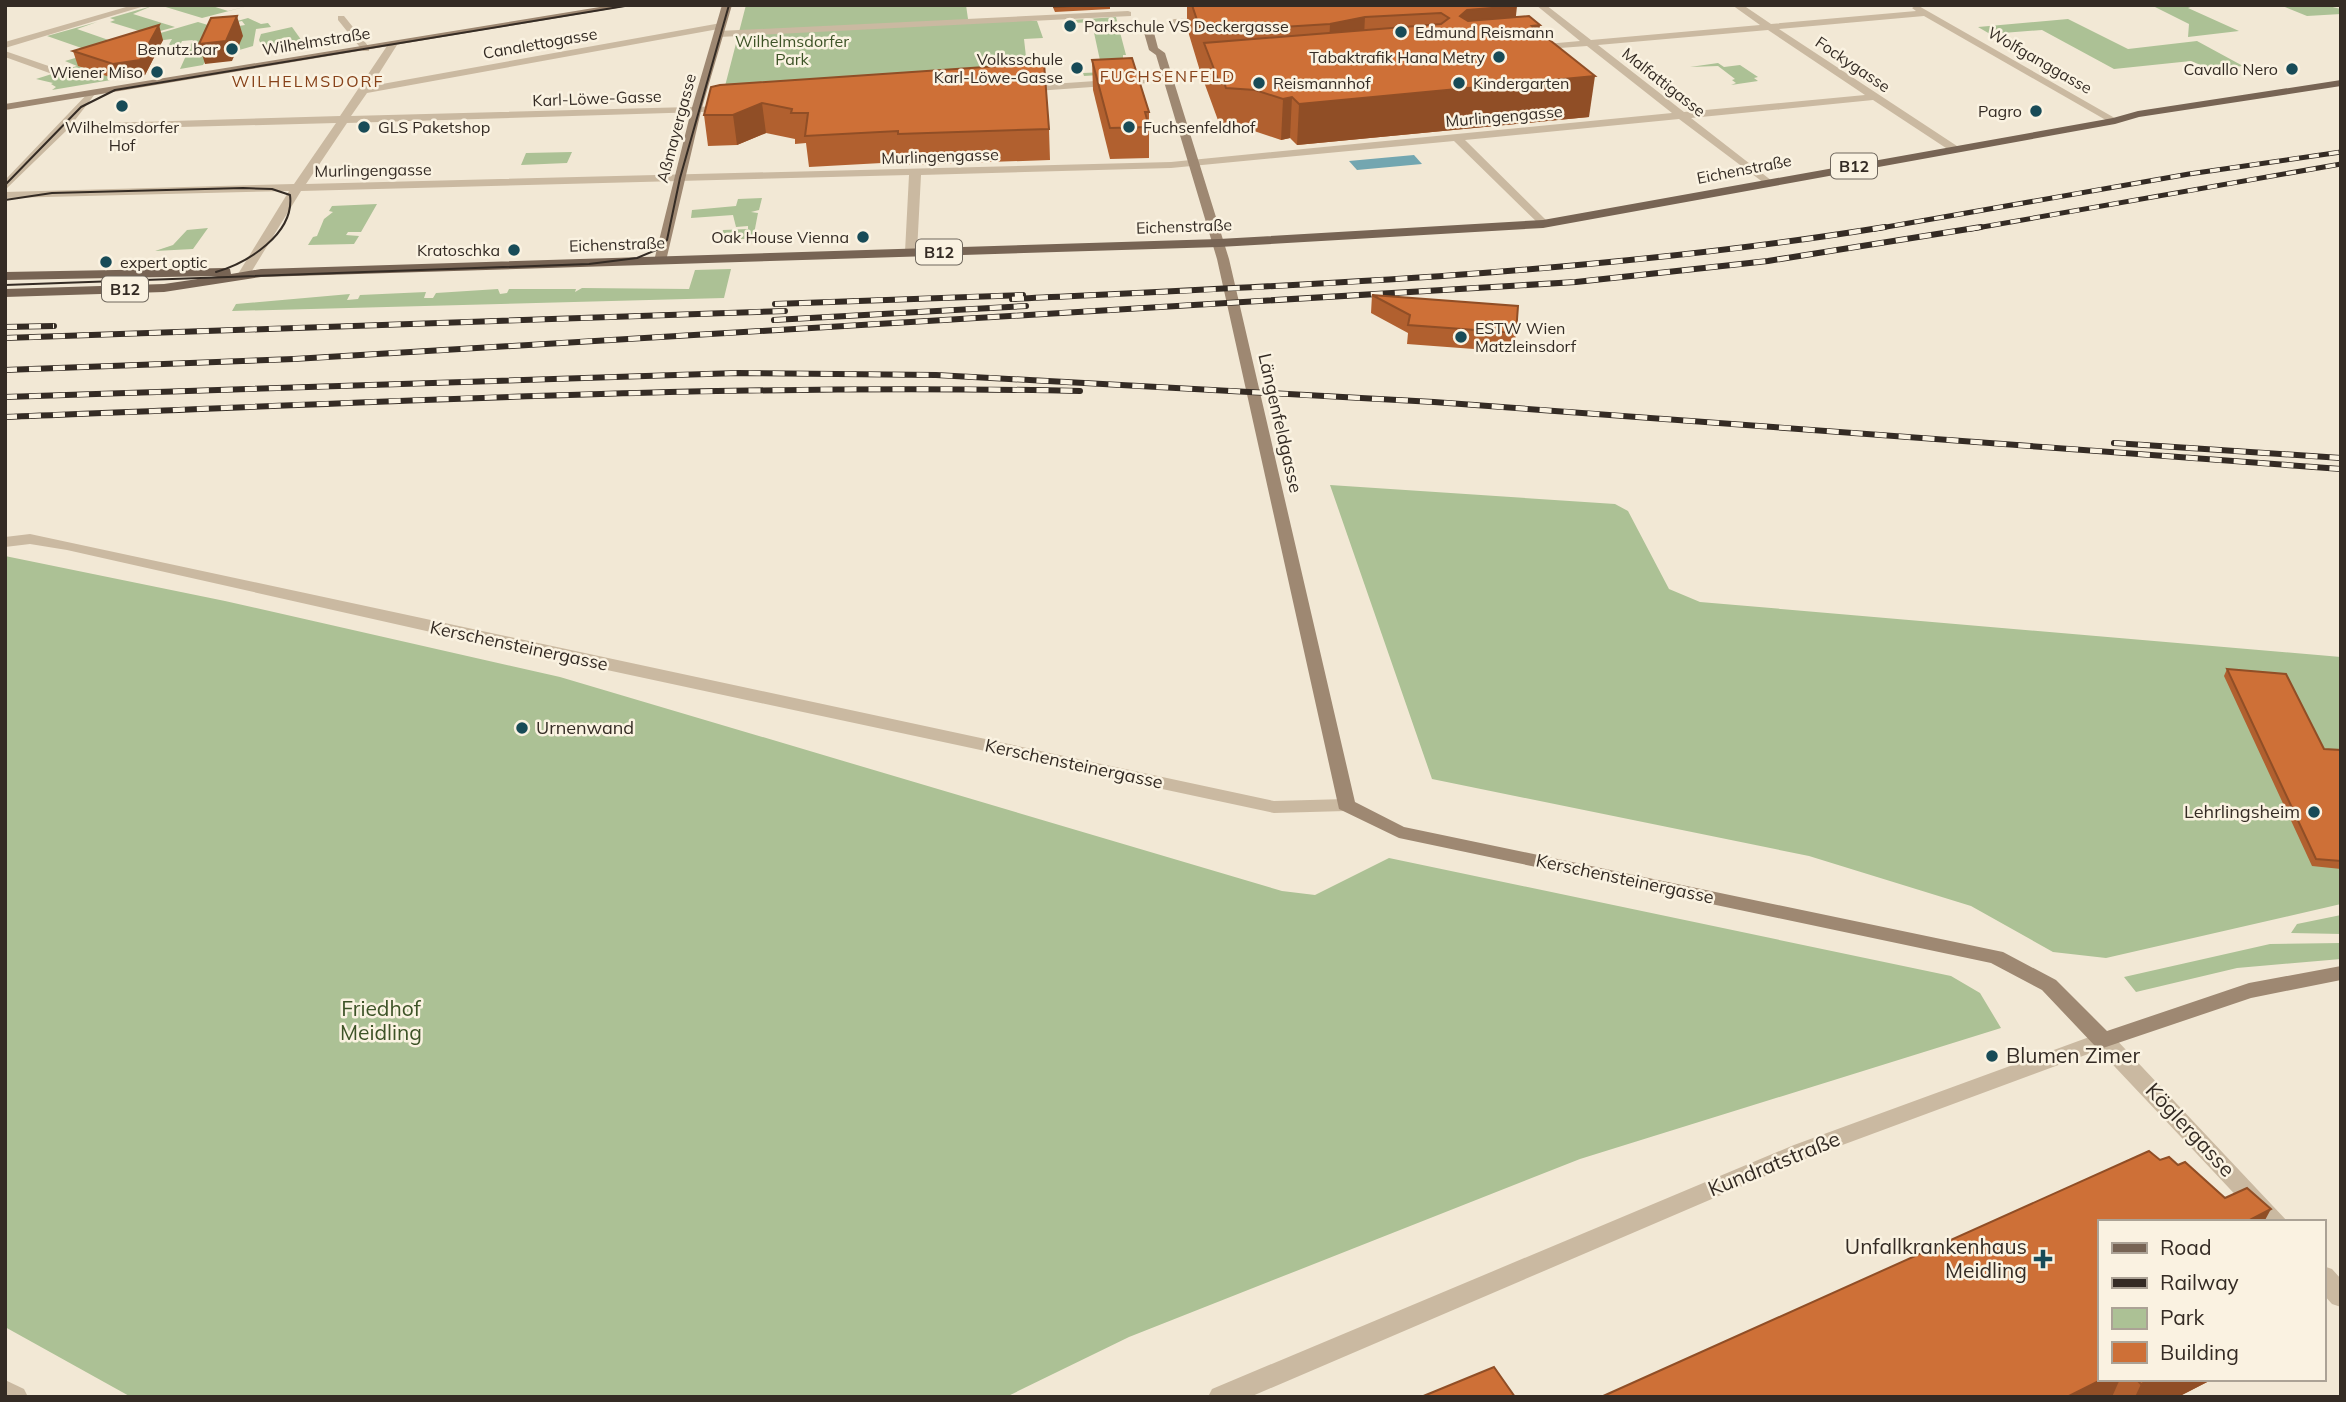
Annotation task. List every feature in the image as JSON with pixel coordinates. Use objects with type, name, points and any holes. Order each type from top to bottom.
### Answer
[{"type":"main road","name":"Eichenstraße","points":[[5,276],[177,271],[244,274],[1219,243],[1543,224],[1953,148],[2115,121],[2138,114],[2341,83]]},
{"type":"main road","name":"Eichenstraße","points":[[2115,121],[2152,120],[2341,92]]},
{"type":"main road","name":"Eichenstraße","points":[[5,293],[164,288],[244,274]]},
{"type":"street","points":[[5,45],[144,5]]},
{"type":"street","name":"Wilhelmstraße","points":[[5,107],[392,45],[586,9],[631,5]]},
{"type":"street","name":"Aßmayergasse","points":[[660,261],[678,178],[727,5]]},
{"type":"street","name":"Malfattigasse","points":[[1540,5],[1768,183]]},
{"type":"street","name":"Fockygasse","points":[[1736,5],[1953,148]]},
{"type":"street","name":"Wolfganggasse","points":[[1912,5],[2115,121]]},
{"type":"street","points":[[1526,49],[1926,13]]},
{"type":"street","name":"Canalettogasse","points":[[364,90],[720,30],[1128,14]]},
{"type":"street","points":[[341,18],[366,49]]},
{"type":"street","name":"Längenfeldgasse","points":[[1150,18],[1148,29],[1151,42],[1154,50],[1160,53],[1219,243],[1346,806]]},
{"type":"street","points":[[1174,22],[1215,21]]},
{"type":"street","points":[[244,274],[296,188],[344,121],[392,45]]},
{"type":"street","points":[[5,54],[59,73]]},
{"type":"street","points":[[1004,90],[1245,74]]},
{"type":"street","points":[[5,187],[64,127],[90,94]]},
{"type":"street","name":"Murlingengasse","points":[[5,195],[915,173],[1194,163],[1872,97]]},
{"type":"street","name":"Karl-Löwe-Gasse","points":[[64,127],[743,108]]},
{"type":"street","points":[[1455,136],[1543,224]]},
{"type":"street","points":[[911,253],[915,173]]},
{"type":"street","name":"Kerschensteinergasse","points":[[10,541],[67,545],[453,632],[1274,807],[1346,806],[1399,832],[1997,957],[2049,985],[2103,1040]]},
{"type":"street","name":"Kundratstraße","points":[[1221,1397],[1802,1151],[2103,1040],[2249,990],[2341,973]]},
{"type":"street","name":"Köglergasse","points":[[2103,1040],[2274,1220]]},
{"type":"street","points":[[2325,1278],[2341,1297]]},
{"type":"street","points":[[5,1391],[15,1397]]},
{"type":"green space","points":[[159,5],[209,5],[228,11],[252,5],[202,18]]},
{"type":"green space","name":"Wilhelmsdorfer Park","points":[[746,5],[966,5],[968,19],[1037,21],[1043,38],[1024,39],[1026,57],[1048,57],[1047,65],[725,86]]},
{"type":"green space","points":[[2151,5],[2196,5],[2188,8],[2239,31],[2188,37],[2189,24]]},
{"type":"green space","points":[[2280,5],[2324,5],[2341,9],[2341,14],[2307,16]]},
{"type":"green space","points":[[152,6],[133,14],[175,27],[149,34],[110,22],[115,20],[110,18]]},
{"type":"green space","points":[[1116,17],[1126,55],[1123,55],[1123,63],[1130,73],[1084,76],[1083,73],[1107,72],[1101,65],[1093,28],[1098,28],[1096,22],[1073,23],[1072,20]]},
{"type":"green space","points":[[248,18],[261,24],[268,23],[271,27],[256,29],[253,46],[236,51],[242,36],[210,53],[203,65],[180,69],[193,40],[182,41],[179,47],[167,48],[172,39],[79,66],[117,79],[52,90],[56,87],[51,84],[53,83],[36,79],[77,66],[65,61],[198,22],[221,29],[245,25],[242,21],[223,25]]},
{"type":"green space","points":[[2068,19],[2128,49],[2197,41],[2243,66],[2210,69],[2191,61],[2114,69],[2042,30],[1990,34],[1978,27]]},
{"type":"green space","points":[[97,22],[77,29],[120,44],[93,52],[47,36]]},
{"type":"green space","points":[[292,27],[302,41],[262,47],[259,40],[261,34]]},
{"type":"green space","points":[[1718,63],[1724,67],[1740,65],[1758,77],[1754,78],[1758,81],[1731,85],[1736,83],[1732,80],[1735,79],[1718,66],[1690,67]]},
{"type":"green space","points":[[572,152],[567,163],[521,165],[526,153]]},
{"type":"green space","points":[[762,198],[759,210],[751,212],[758,213],[753,239],[721,239],[723,230],[748,229],[748,226],[736,227],[733,215],[691,218],[692,210],[736,206],[738,199]]},
{"type":"green space","points":[[377,204],[361,232],[348,232],[346,235],[359,236],[354,244],[308,245],[313,237],[317,236],[324,219],[333,212],[329,211],[332,206]]},
{"type":"green space","points":[[208,228],[193,249],[155,251],[173,245],[187,230]]},
{"type":"green space","points":[[731,269],[724,298],[232,311],[236,304],[350,294],[347,300],[358,299],[360,295],[426,292],[424,298],[433,298],[436,293],[498,289],[500,294],[507,293],[509,289],[576,289],[575,292],[582,288],[689,289],[695,270]]},
{"type":"green space","points":[[1330,485],[1615,504],[1628,511],[1669,589],[1700,602],[2341,657],[2341,904],[2106,958],[2053,952],[1971,906],[1809,856],[1432,779]]},
{"type":"green space","name":"Friedhof Meidling","points":[[5,556],[225,601],[560,677],[1282,891],[1315,895],[1389,858],[1951,976],[1980,993],[2001,1028],[1580,1159],[1129,1337],[1006,1397],[131,1397],[5,1327]]},
{"type":"green space","points":[[2341,915],[2341,934],[2291,933],[2297,924]]},
{"type":"green space","points":[[2341,943],[2341,959],[2237,968],[2136,992],[2124,977],[2270,944]]},
{"type":"water","points":[[1414,155],[1422,164],[1357,170],[1349,161]]},
{"type":"building","points":[[1054,5],[1090,5],[1054,7]]},
{"type":"building","points":[[1192,5],[1515,5],[1517,6],[1467,10],[1460,16],[1468,21],[1529,16],[1540,25],[1532,26],[1595,76],[1299,104],[1292,97],[1283,99],[1255,90],[1226,88],[1224,82],[1219,82],[1204,43],[1441,24],[1449,18],[1441,13],[1365,17],[1330,24],[1201,32]]},
{"type":"building","points":[[237,16],[226,41],[199,44],[211,18]]},
{"type":"building","points":[[159,25],[140,60],[113,64],[73,51]]},
{"type":"building","points":[[1132,58],[1149,112],[1145,112],[1149,127],[1110,128],[1092,60]]},
{"type":"building","points":[[1044,63],[1049,129],[898,134],[898,131],[805,136],[808,113],[791,113],[792,109],[762,103],[733,115],[704,115],[711,87],[720,85]]},
{"type":"building","points":[[1372,295],[1518,306],[1516,333],[1408,325],[1410,315]]},
{"type":"building","name":"Lehrlingsheim","points":[[2227,669],[2286,674],[2324,749],[2341,750],[2341,861],[2316,859]]},
{"type":"building","name":"Unfallkrankenhaus Meidling","points":[[2149,1151],[2160,1160],[2169,1157],[2178,1165],[2185,1162],[2225,1198],[2247,1188],[2271,1209],[2250,1220],[2098,1220],[2099,1381],[2067,1397],[1601,1397]]},
{"type":"building","points":[[1494,1367],[1515,1397],[1421,1397]]},
{"type":"tram line","points":[[5,185],[81,107],[115,90],[631,5]]},
{"type":"tram line","points":[[5,285],[589,264],[637,258],[656,250],[667,240],[680,178],[729,5]]},
{"type":"tram line","points":[[5,200],[52,193],[243,188],[272,189],[290,195],[290,209],[285,222],[267,245],[241,262],[216,272]]},
{"type":"railway","points":[[1875,229],[2189,174],[2341,152]]},
{"type":"railway","points":[[1971,229],[2341,164]]},
{"type":"railway","points":[[1012,299],[1340,282],[1559,267],[1776,243],[1885,227]]},
{"type":"railway","points":[[5,370],[294,359],[1576,282],[1768,261],[1981,227]]},
{"type":"railway","points":[[775,304],[1023,295]]},
{"type":"railway","points":[[774,320],[1026,306]]},
{"type":"railway","points":[[5,338],[785,311]]},
{"type":"railway","points":[[5,327],[54,326]]},
{"type":"railway","points":[[5,397],[737,373],[936,375],[1434,402],[2341,469]]},
{"type":"railway","points":[[5,417],[676,392],[945,389],[1080,391]]},
{"type":"railway","points":[[2114,443],[2341,458]]},
{"type":"place","name":"Parkschule VS Deckergasse","points":[[1070,26]]},
{"type":"place","name":"Edmund Reismann","points":[[1401,32]]},
{"type":"place","name":"Benutz.bar","points":[[232,49]]},
{"type":"place","name":"Tabaktrafik Hana Metry","points":[[1499,57]]},
{"type":"place","name":"Volksschule Karl-Löwe-Gasse","points":[[1077,68]]},
{"type":"place","name":"Cavallo Nero","points":[[2292,69]]},
{"type":"place","name":"Wiener Miso","points":[[157,72]]},
{"type":"place","name":"Reismannhof","points":[[1259,83]]},
{"type":"place","name":"Kindergarten","points":[[1459,83]]},
{"type":"place","name":"Wilhelmsdorfer Hof","points":[[122,106]]},
{"type":"place","name":"Pagro","points":[[2036,111]]},
{"type":"place","name":"GLS Paketshop","points":[[364,127]]},
{"type":"place","name":"Fuchsenfeldhof","points":[[1129,127]]},
{"type":"place","name":"Oak House Vienna","points":[[863,237]]},
{"type":"place","name":"Kratoschka","points":[[514,250]]},
{"type":"place","name":"expert optic","points":[[106,262]]},
{"type":"place","name":"ESTW Wien Matzleinsdorf","points":[[1461,337]]},
{"type":"place","name":"Urnenwand","points":[[522,728]]},
{"type":"place","name":"Lehrlingsheim","points":[[2314,812]]},
{"type":"place","name":"Blumen Zimer","points":[[1992,1056]]},
{"type":"place","name":"Unfallkrankenhaus Meidling","points":[[2043,1259]]},
{"type":"district","name":"FUCHSENFELD","points":[[1168,76]]},
{"type":"district","name":"WILHELMSDORF","points":[[308,81]]}]
